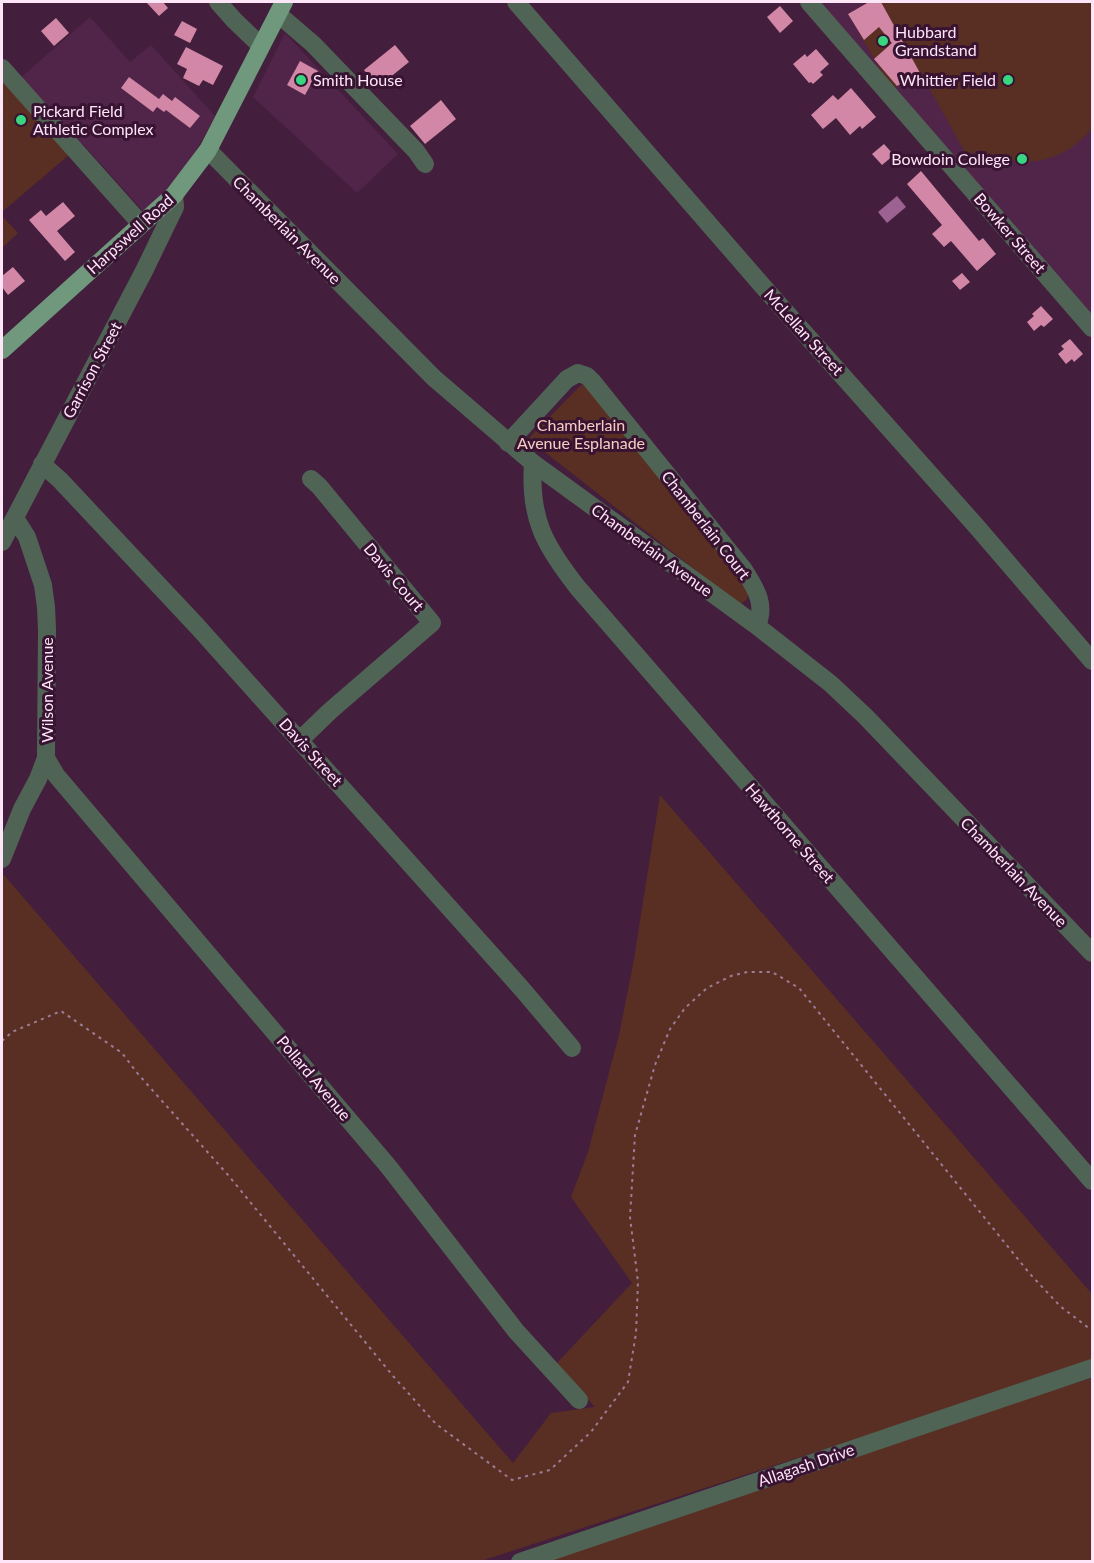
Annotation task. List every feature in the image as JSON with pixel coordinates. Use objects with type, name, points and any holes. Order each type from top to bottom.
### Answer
[{"type":"main road","name":"Harpswell Road","points":[[2,350],[174,195],[208,150],[281,8]]},
{"type":"street","points":[[218,2],[261,45]]},
{"type":"street","name":"McLellan Street","points":[[516,2],[1092,661]]},
{"type":"street","name":"Bowker Street","points":[[809,2],[1092,328]]},
{"type":"street","points":[[281,8],[416,151],[424,164]]},
{"type":"street","points":[[2,68],[141,224]]},
{"type":"street","name":"Chamberlain Avenue","points":[[208,150],[434,378],[508,442],[533,463],[756,626],[831,684],[866,717],[1092,953]]},
{"type":"street","name":"Garrison Street","points":[[2,542],[144,271],[175,207],[174,195]]},
{"type":"street","name":"Chamberlain Court","points":[[508,442],[567,379],[578,373],[587,376],[744,570],[756,589],[760,604],[761,615],[756,626]]},
{"type":"street","name":"Hawthorne Street","points":[[533,463],[531,483],[538,524],[546,543],[560,565],[1092,1181]]},
{"type":"street","name":"Davis Street","points":[[42,464],[111,533],[300,740],[572,1048]]},
{"type":"street","name":"Davis Court","points":[[300,740],[330,711],[432,623],[311,479]]},
{"type":"street","name":"Wilson Avenue","points":[[2,859],[46,758],[46,607],[43,585],[27,537],[15,518]]},
{"type":"street","name":"Pollard Avenue","points":[[46,758],[67,788],[388,1166],[516,1331],[579,1400]]},
{"type":"street","name":"Allagash Drive","points":[[520,1562],[1092,1368]]},
{"type":"path","points":[[2,1041],[12,1032],[61,1011],[122,1053],[138,1074],[228,1174],[386,1367],[436,1424],[512,1480],[550,1470],[591,1431],[628,1382],[636,1333],[638,1282],[630,1217],[635,1135],[655,1065],[670,1029],[692,1001],[707,988],[731,976],[747,972],[772,972],[799,988],[1030,1274],[1060,1306],[1092,1329]]},
{"type":"shaded area","name":"Whittier Field","points":[[816,2],[1092,2],[1092,321]]},
{"type":"shaded area","points":[[90,17],[130,62],[151,45],[215,116],[176,181],[144,212],[82,143],[70,154],[10,87]]},
{"type":"shaded area","points":[[285,33],[398,154],[357,193],[253,97]]},
{"type":"shaded area","points":[[897,196],[906,207],[887,223],[878,212]]},
{"type":"green space","name":"Whittier Field","points":[[869,2],[1092,2],[1092,128],[1068,150],[1040,160],[1025,162],[1010,160],[994,157],[979,150],[967,156],[921,73],[892,89],[848,14]]},
{"type":"green space","name":"Pickard Field Athletic Complex","points":[[2,78],[70,154],[2,212]]},
{"type":"green space","points":[[2,216],[18,233],[2,248]]},
{"type":"green space","name":"Chamberlain Avenue Esplanade","points":[[581,385],[586,385],[737,570],[748,595],[741,604],[528,439]]},
{"type":"green space","points":[[660,795],[1092,1294],[1092,1362],[481,1561],[2,1562],[3,874],[513,1463],[551,1413],[595,1407],[556,1364],[632,1283],[571,1197],[588,1152],[619,1035],[633,965]]},
{"type":"green space","points":[[1092,1378],[1092,1561],[541,1562],[799,1471]]},
{"type":"building","points":[[146,2],[163,2],[168,8],[159,16]]},
{"type":"building","name":"Hubbard Grandstand","points":[[869,2],[881,2],[920,73],[897,86],[874,59],[892,43],[879,27],[864,40],[848,14]]},
{"type":"building","points":[[780,6],[793,21],[780,33],[767,17]]},
{"type":"building","points":[[56,18],[69,33],[54,46],[41,31]]},
{"type":"building","points":[[182,21],[197,29],[190,43],[174,35]]},
{"type":"building","points":[[395,45],[409,62],[378,87],[364,70]]},
{"type":"building","points":[[186,47],[223,66],[213,85],[203,80],[199,86],[183,78],[187,69],[177,64]]},
{"type":"building","points":[[816,49],[829,64],[820,72],[823,75],[813,84],[809,83],[793,64],[805,54],[807,57]]},
{"type":"building","name":"Smith House","points":[[300,61],[318,71],[305,95],[287,85]]},
{"type":"building","points":[[129,77],[159,99],[163,94],[172,101],[175,97],[200,116],[190,128],[166,110],[164,112],[157,107],[153,112],[121,88]]},
{"type":"building","points":[[851,88],[876,117],[862,129],[860,126],[850,135],[836,118],[823,129],[811,115],[833,95],[838,100]]},
{"type":"building","points":[[441,100],[456,119],[425,144],[410,126]]},
{"type":"building","points":[[884,144],[894,155],[882,165],[872,154]]},
{"type":"building","points":[[921,171],[979,241],[983,238],[996,254],[977,271],[951,241],[944,247],[932,234],[942,225],[907,184]]},
{"type":"building","points":[[63,202],[75,216],[57,231],[75,252],[65,261],[29,220],[41,210],[46,216]]},
{"type":"building","points":[[13,267],[25,281],[8,295],[2,287],[2,276]]},
{"type":"building","points":[[962,273],[970,282],[960,290],[952,281]]},
{"type":"building","points":[[1041,306],[1053,319],[1044,327],[1041,325],[1034,331],[1027,322]]},
{"type":"building","points":[[1070,339],[1083,354],[1074,362],[1072,359],[1066,364],[1058,354],[1064,349],[1061,346]]},
{"type":"place","name":"Hubbard Grandstand","points":[[883,41]]},
{"type":"place","name":"Smith House","points":[[301,80]]},
{"type":"place","name":"Whittier Field","points":[[1008,80]]},
{"type":"place","name":"Pickard Field Athletic Complex","points":[[21,120]]},
{"type":"place","name":"Bowdoin College","points":[[1022,159]]}]
